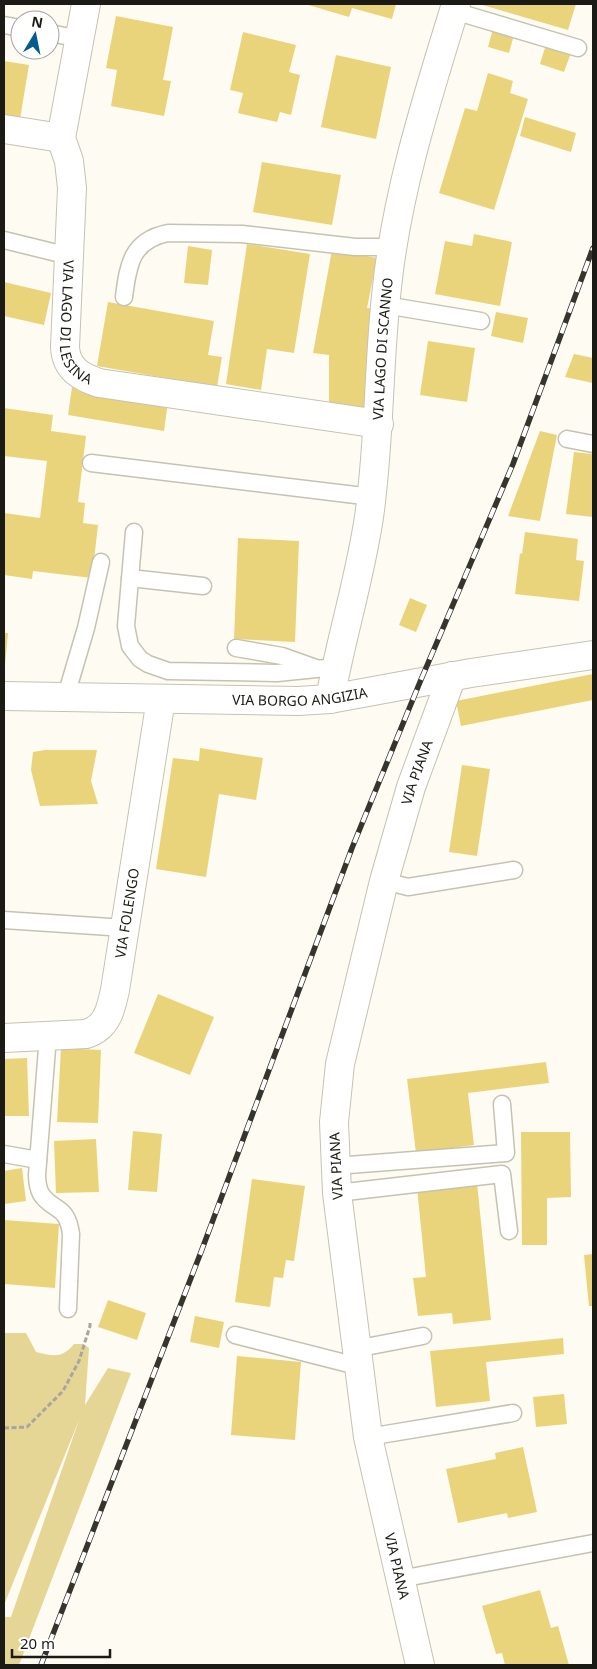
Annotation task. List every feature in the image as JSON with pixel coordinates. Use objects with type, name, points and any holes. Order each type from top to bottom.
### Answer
[{"type":"street","name":"VIA LAGO DI LESINA","points":[[86,4],[61,138],[69,161],[71,175],[65,355],[69,364],[80,375],[100,383],[379,424]]},
{"type":"street","name":"VIA LAGO DI SCANNO","points":[[330,699],[328,669],[363,549],[372,497],[379,424],[385,305],[393,247],[410,167],[433,78],[455,7]]},
{"type":"street","points":[[4,129],[61,138]]},
{"type":"street","name":"VIA BORGO ANGIZIA","points":[[4,696],[298,701],[330,699],[452,676],[593,655]]},
{"type":"street","name":"VIA PIANA","points":[[420,1665],[368,1437],[356,1357],[336,1180],[334,1122],[340,1064],[384,881],[411,787],[452,676]]},
{"type":"street","name":"VIA FOLENGO","points":[[4,1038],[86,1034],[93,1032],[106,1021],[116,990],[161,699]]},
{"type":"lane","points":[[455,7],[578,48]]},
{"type":"lane","points":[[60,36],[80,39]]},
{"type":"lane","points":[[124,297],[130,261],[141,245],[158,235],[168,232],[242,234],[355,247],[393,247]]},
{"type":"lane","points":[[4,240],[69,256]]},
{"type":"lane","points":[[385,305],[481,321]]},
{"type":"lane","points":[[567,439],[593,444]]},
{"type":"lane","points":[[91,463],[372,497]]},
{"type":"lane","points":[[134,532],[126,626],[127,638],[134,653],[148,664],[168,671],[277,673],[328,669]]},
{"type":"lane","points":[[65,698],[84,636],[101,562]]},
{"type":"lane","points":[[130,578],[203,586]]},
{"type":"lane","points":[[236,648],[282,656],[328,669]]},
{"type":"lane","points":[[384,881],[408,887],[514,870]]},
{"type":"lane","points":[[4,920],[125,928]]},
{"type":"lane","points":[[48,1036],[38,1160],[38,1186],[46,1200],[66,1215],[70,1225],[68,1310]]},
{"type":"lane","points":[[336,1180],[506,1153],[502,1104]]},
{"type":"lane","points":[[4,1154],[38,1160]]},
{"type":"lane","points":[[336,1180],[502,1174],[509,1231]]},
{"type":"lane","points":[[235,1335],[356,1357],[423,1336]]},
{"type":"lane","points":[[368,1437],[513,1413]]},
{"type":"lane","points":[[400,1579],[593,1543]]},
{"type":"path","points":[[4,1428],[27,1427],[63,1391],[79,1361],[90,1326],[90,1318]]},
{"type":"shaded area","points":[[4,1333],[26,1333],[36,1352],[47,1355],[61,1354],[70,1349],[74,1344],[83,1344],[89,1348],[85,1405],[108,1368],[131,1373],[19,1665],[4,1665],[4,1617],[11,1617],[79,1420],[4,1605]]},
{"type":"building","points":[[305,4],[396,4],[392,19],[352,8],[349,17]]},
{"type":"building","points":[[479,4],[576,4],[568,30]]},
{"type":"building","points":[[116,16],[173,27],[163,80],[171,81],[164,116],[111,106],[117,70],[106,68]]},
{"type":"building","points":[[494,25],[515,31],[509,53],[488,47]]},
{"type":"building","points":[[243,32],[296,45],[289,72],[300,75],[291,115],[280,112],[277,122],[238,113],[243,93],[230,90]]},
{"type":"building","points":[[547,41],[572,50],[564,72],[540,64]]},
{"type":"building","points":[[336,55],[391,67],[376,139],[321,127]]},
{"type":"building","points":[[4,61],[29,65],[20,119],[4,117]]},
{"type":"building","points":[[488,73],[513,81],[510,93],[528,99],[494,210],[439,193],[465,108],[477,111]]},
{"type":"building","points":[[525,117],[576,133],[571,152],[520,136]]},
{"type":"building","points":[[262,162],[341,175],[332,225],[253,212]]},
{"type":"building","points":[[474,234],[512,242],[500,306],[435,294],[445,241],[472,246]]},
{"type":"building","points":[[247,244],[310,254],[294,353],[267,349],[261,390],[226,384]]},
{"type":"building","points":[[188,246],[212,250],[208,285],[184,283]]},
{"type":"building","points":[[332,250],[377,258],[367,308],[374,309],[366,409],[329,406],[329,355],[313,353]]},
{"type":"building","points":[[4,282],[51,293],[44,325],[4,316]]},
{"type":"building","points":[[108,302],[214,321],[208,355],[222,357],[217,387],[97,366]]},
{"type":"building","points":[[496,312],[528,318],[523,343],[491,336]]},
{"type":"building","points":[[428,341],[475,348],[467,402],[420,395]]},
{"type":"building","points":[[574,354],[593,358],[593,383],[565,377]]},
{"type":"building","points":[[72,387],[168,402],[164,431],[68,415]]},
{"type":"building","points":[[4,408],[53,415],[51,431],[86,436],[78,502],[85,503],[83,523],[98,525],[92,578],[33,571],[32,579],[4,575],[4,513],[40,518],[47,461],[4,456]]},
{"type":"building","points":[[540,431],[557,435],[540,521],[508,516]]},
{"type":"building","points":[[574,452],[593,454],[593,517],[566,514]]},
{"type":"building","points":[[525,532],[578,539],[576,560],[584,561],[579,601],[515,594],[520,553],[522,554]]},
{"type":"building","points":[[238,538],[299,541],[295,642],[234,639]]},
{"type":"building","points":[[410,598],[427,605],[416,632],[399,625]]},
{"type":"building","points":[[4,633],[8,633],[5,665],[4,665]]},
{"type":"building","points":[[593,674],[593,700],[461,726],[456,701]]},
{"type":"building","points":[[200,748],[263,758],[256,800],[219,794],[206,877],[156,869],[173,758],[199,761]]},
{"type":"building","points":[[45,750],[97,750],[91,781],[98,804],[40,806],[31,770],[33,752]]},
{"type":"building","points":[[462,765],[490,769],[477,856],[449,852]]},
{"type":"building","points":[[158,994],[214,1017],[190,1075],[134,1053]]},
{"type":"building","points":[[61,1048],[101,1050],[98,1123],[57,1122]]},
{"type":"building","points":[[27,1058],[29,1116],[4,1116],[4,1059]]},
{"type":"building","points":[[546,1062],[549,1083],[468,1093],[474,1145],[416,1153],[407,1079]]},
{"type":"building","points":[[133,1131],[162,1134],[157,1192],[128,1190]]},
{"type":"building","points":[[521,1132],[570,1132],[571,1197],[547,1198],[547,1245],[522,1245]]},
{"type":"building","points":[[96,1139],[99,1192],[56,1193],[54,1141]]},
{"type":"building","points":[[22,1168],[26,1201],[4,1204],[4,1171]]},
{"type":"building","points":[[252,1179],[305,1186],[294,1261],[286,1260],[283,1278],[274,1277],[270,1307],[235,1302]]},
{"type":"building","points":[[477,1183],[491,1320],[453,1324],[452,1313],[418,1316],[413,1278],[426,1277],[417,1188]]},
{"type":"building","points":[[4,1220],[59,1224],[55,1288],[4,1284]]},
{"type":"building","points":[[593,1254],[593,1306],[589,1306],[584,1255]]},
{"type":"building","points":[[108,1300],[146,1313],[137,1340],[98,1327]]},
{"type":"building","points":[[195,1316],[224,1322],[219,1348],[190,1342]]},
{"type":"building","points":[[563,1338],[564,1354],[486,1362],[490,1401],[436,1407],[430,1351]]},
{"type":"building","points":[[237,1356],[301,1362],[295,1440],[231,1435]]},
{"type":"building","points":[[564,1394],[567,1424],[536,1427],[533,1397]]},
{"type":"building","points":[[523,1447],[537,1512],[508,1518],[507,1513],[458,1523],[446,1469],[496,1459],[495,1453]]},
{"type":"building","points":[[540,1590],[551,1628],[558,1626],[569,1665],[505,1665],[502,1653],[496,1654],[482,1606]]},
{"type":"railway","points":[[41,1665],[201,1252],[352,848],[513,464],[593,248]]}]
